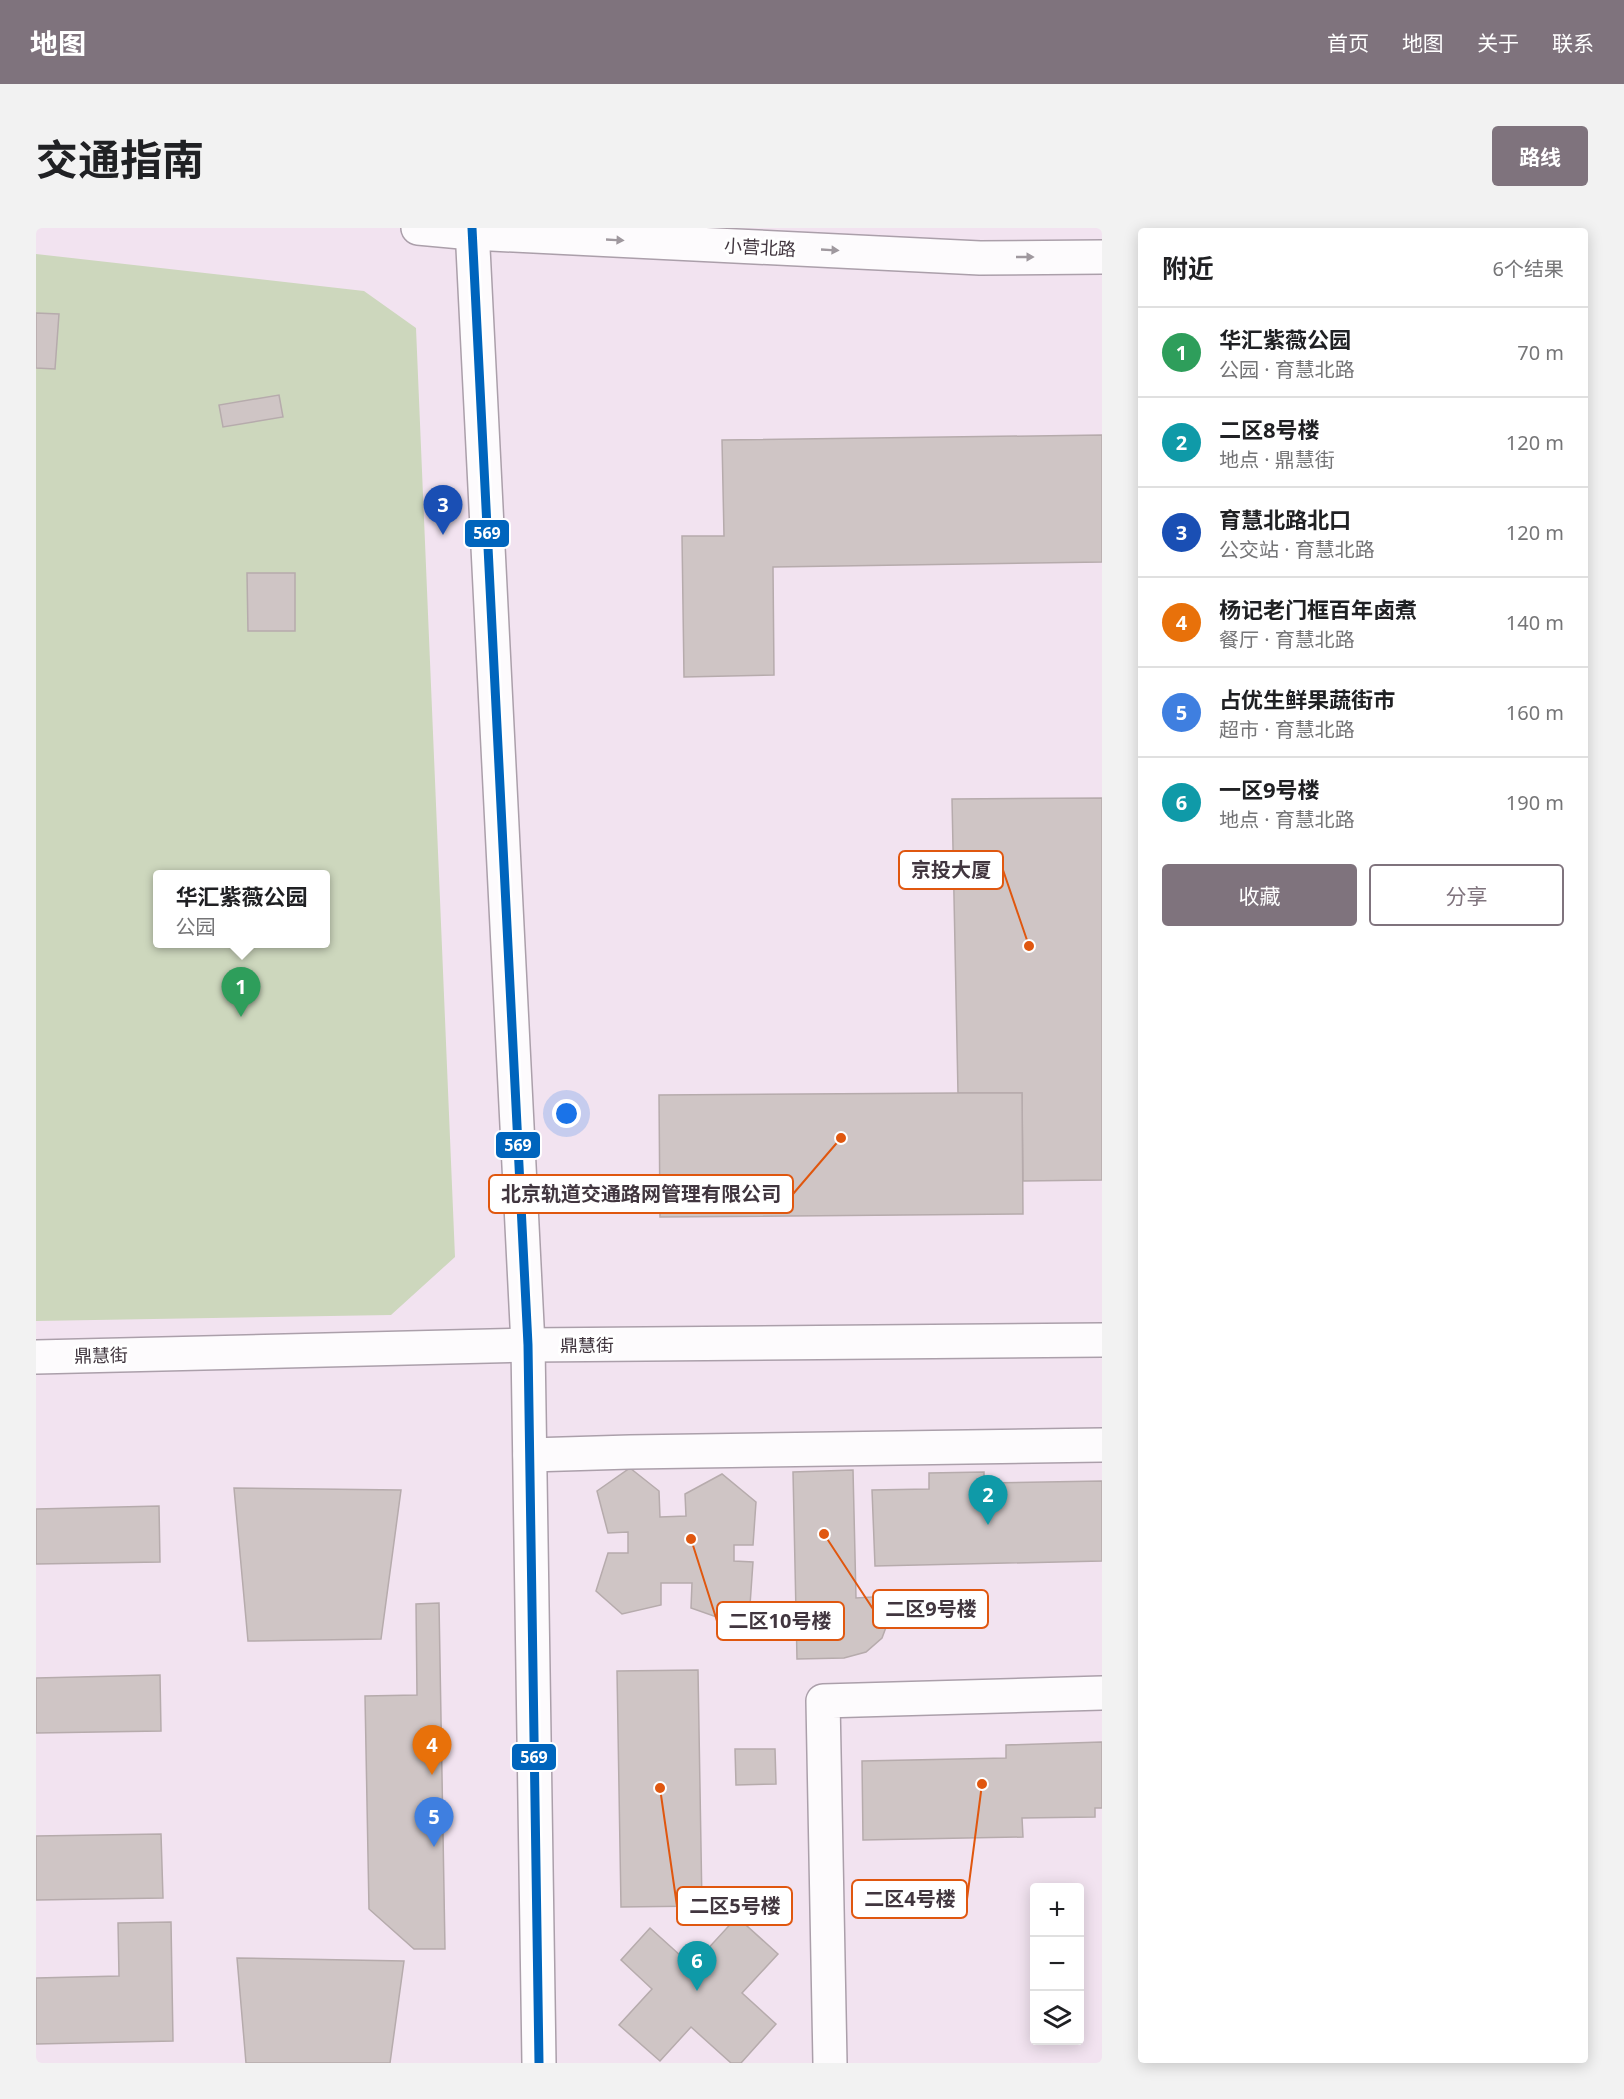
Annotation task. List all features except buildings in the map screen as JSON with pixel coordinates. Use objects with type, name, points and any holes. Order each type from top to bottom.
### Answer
[{"type":"street","name":"小营北路","points":[[418,228],[980,258],[1102,257]]},
{"type":"street","points":[[472,230],[528,1345],[539,2063]]},
{"type":"street","name":"鼎慧街","points":[[36,1357],[528,1345],[1102,1340]]},
{"type":"street","points":[[530,1455],[1102,1445]]},
{"type":"street","points":[[830,2063],[823,1701],[1102,1693]]},
{"type":"green space","points":[[36,254],[364,291],[416,328],[455,1257],[391,1315],[36,1321]]},
{"type":"transit line","name":"569","points":[[472,228],[528,1345],[539,2063]]},
{"type":"place","name":"育慧北路北口","points":[[443,535]]},
{"type":"place","name":"京投大厦","points":[[1029,946]]},
{"type":"place","name":"华汇紫薇公园","points":[[241,1017]]},
{"type":"place","name":"北京轨道交通路网管理有限公司","points":[[841,1138]]},
{"type":"place","name":"二区8号楼","points":[[988,1525]]},
{"type":"place","name":"二区9号楼","points":[[824,1534]]},
{"type":"place","name":"二区10号楼","points":[[691,1539]]},
{"type":"place","name":"杨记老门框百年卤煮","points":[[432,1775]]},
{"type":"place","name":"二区4号楼","points":[[982,1784]]},
{"type":"place","name":"二区5号楼","points":[[660,1788]]},
{"type":"place","name":"占优生鲜果蔬街市","points":[[434,1847]]},
{"type":"place","name":"一区9号楼","points":[[697,1991]]}]
